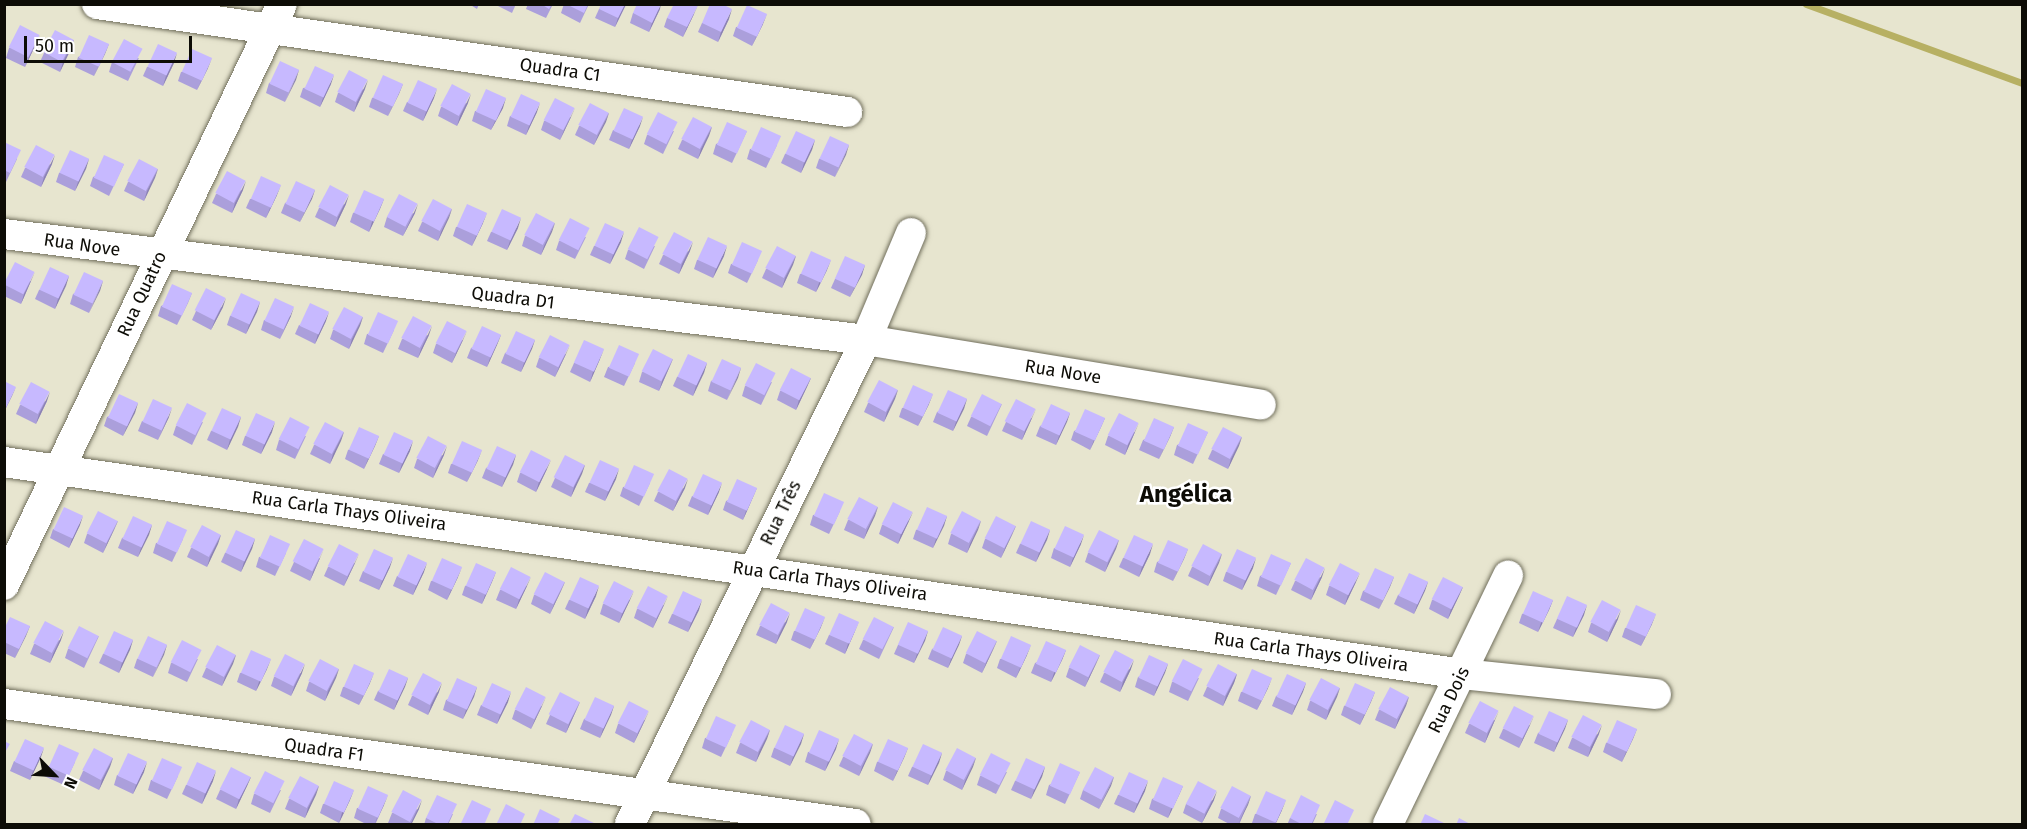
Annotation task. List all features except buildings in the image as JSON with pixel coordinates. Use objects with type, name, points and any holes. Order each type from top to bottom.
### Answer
[{"type":"street","name":"Quadra C1","points":[[97,4],[277,16],[848,112]]},
{"type":"street","name":"Rua Quatro","points":[[4,585],[277,16]]},
{"type":"street","name":"Rua Três","points":[[630,825],[866,340],[911,232]]},
{"type":"street","name":"Rua Nove","points":[[4,234],[160,256]]},
{"type":"street","name":"Quadra D1","points":[[160,256],[866,340]]},
{"type":"street","name":"Rua Nove","points":[[866,340],[1261,405]]},
{"type":"street","name":"Rua Carla Thays Oliveira","points":[[4,462],[1462,674],[1656,694]]},
{"type":"street","name":"Rua Dois","points":[[1388,825],[1508,576]]},
{"type":"street","name":"Quadra F1","points":[[4,705],[856,825]]},
{"type":"waterway","points":[[1806,4],[2022,83]]},
{"type":"district","name":"Angélica","points":[[1186,495]]}]
